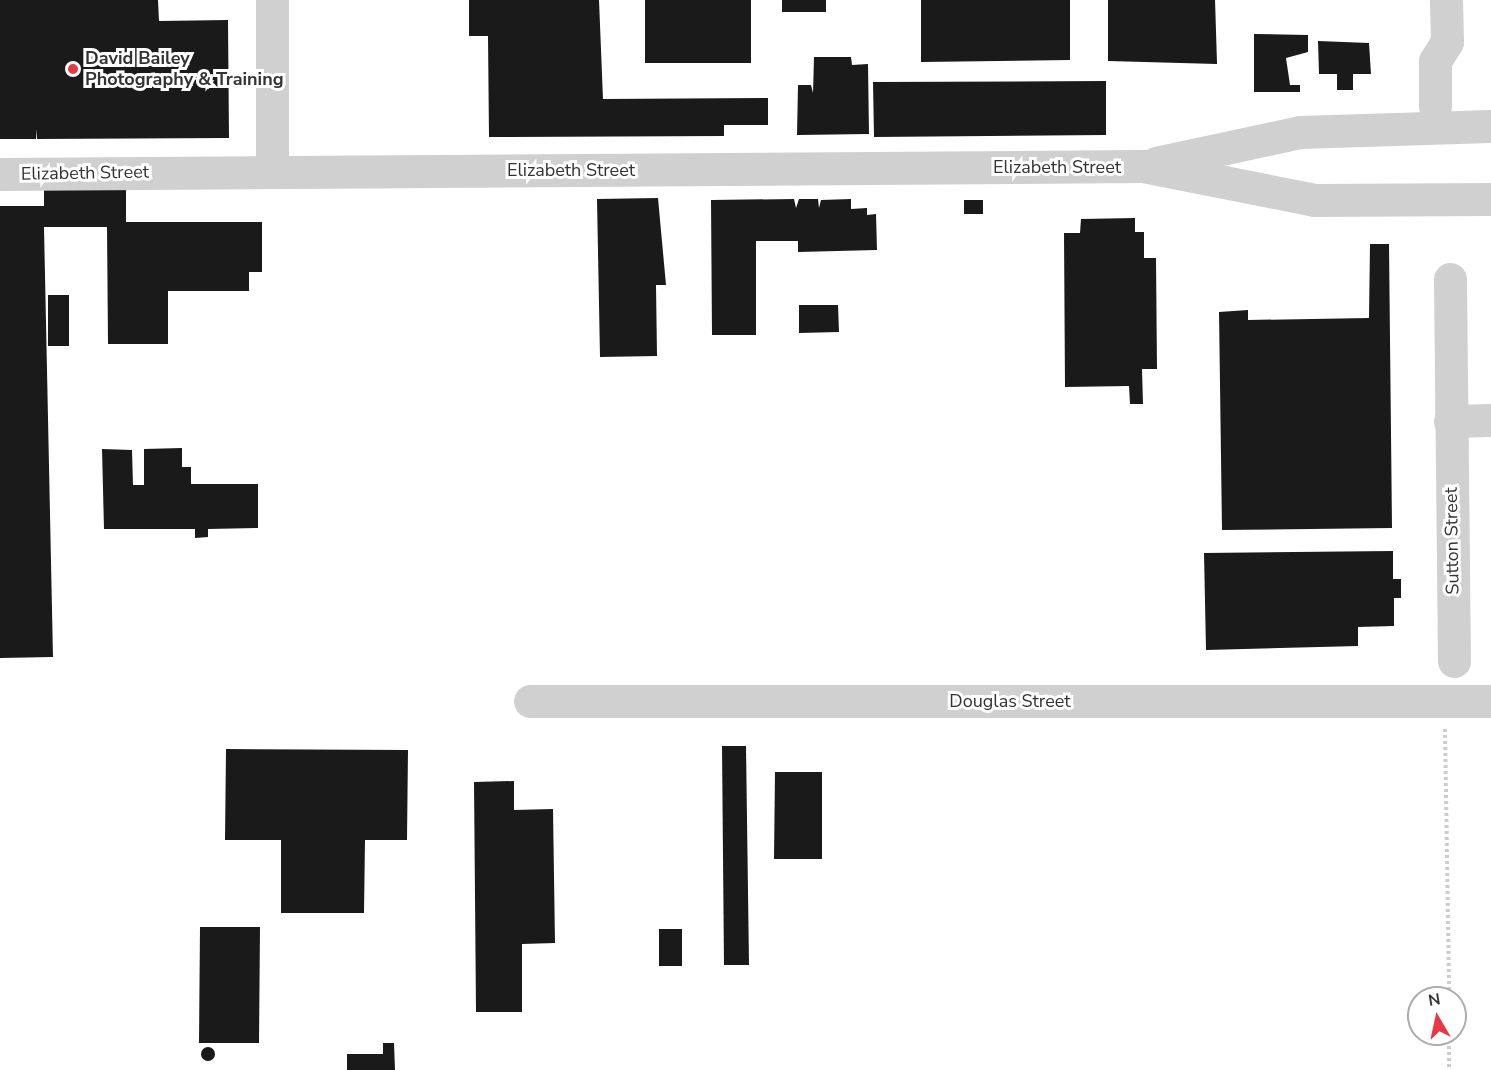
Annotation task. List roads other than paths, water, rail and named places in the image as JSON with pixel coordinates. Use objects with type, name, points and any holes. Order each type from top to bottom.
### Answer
[{"type":"street","points":[[272,0],[272,171]]},
{"type":"street","points":[[1435,106],[1435,61],[1447,42],[1446,0]]},
{"type":"street","name":"Elizabeth Street","points":[[1143,166],[1300,132],[1491,126]]},
{"type":"street","name":"Elizabeth Street","points":[[0,174],[1143,166],[1315,200],[1491,199]]},
{"type":"street","name":"Sutton Street","points":[[1450,279],[1454,662]]},
{"type":"street","points":[[1450,421],[1491,420]]},
{"type":"street","name":"Douglas Street","points":[[530,701],[1491,701]]},
{"type":"place","name":"David Bailey Photography & Training","points":[[73,69]]}]
